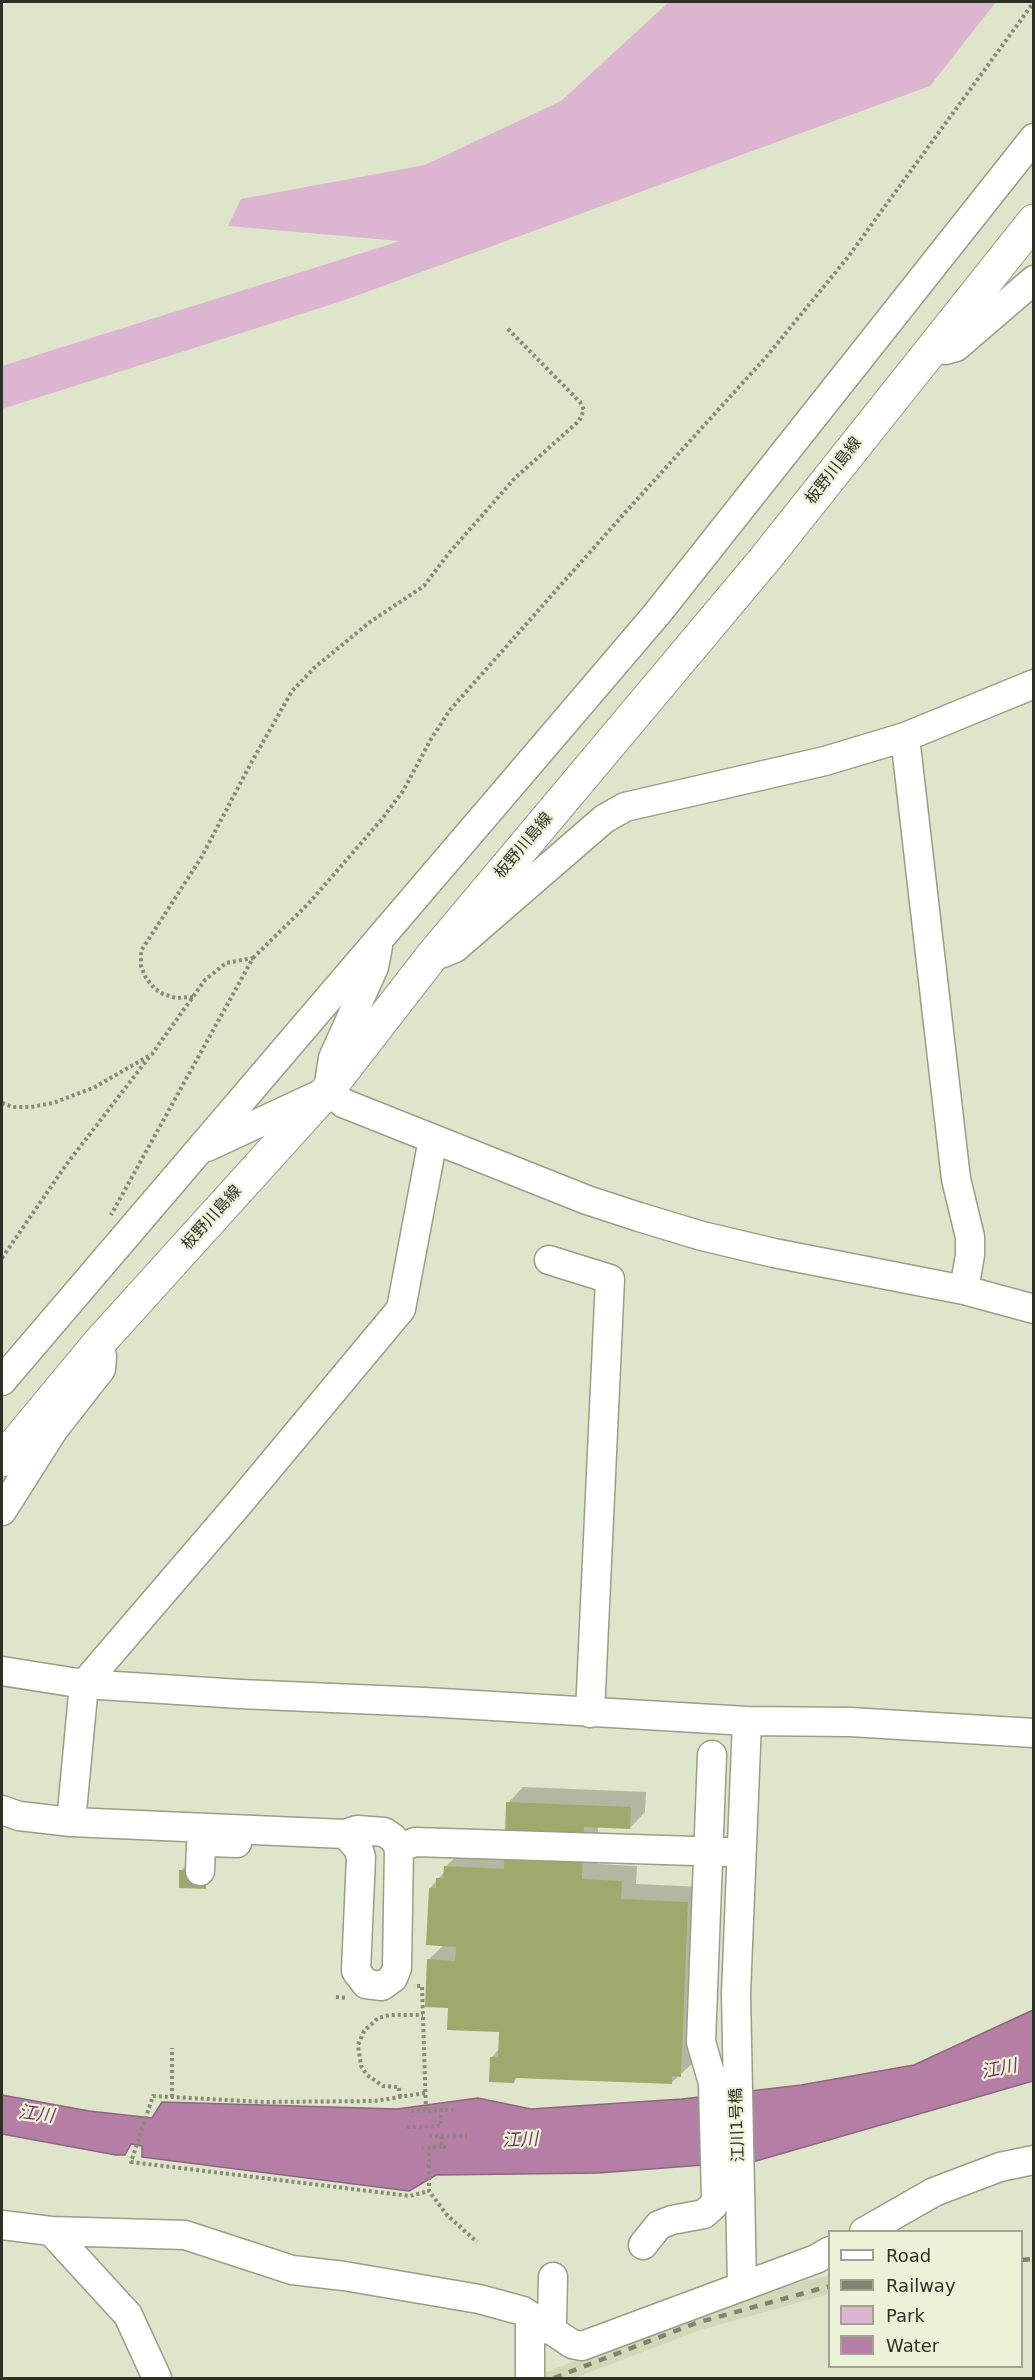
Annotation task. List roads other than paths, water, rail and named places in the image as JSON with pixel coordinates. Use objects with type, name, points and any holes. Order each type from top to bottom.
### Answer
[{"type":"main road","name":"板野川島線","points":[[2,1460],[99,1343],[328,1090],[432,957],[765,559],[1034,221]]},
{"type":"street","points":[[2,1381],[656,615],[1034,138]]},
{"type":"street","points":[[932,348],[945,350],[956,347],[1034,280]]},
{"type":"street","points":[[432,957],[455,948],[604,819],[625,807],[825,760],[905,737],[1034,684]]},
{"type":"street","points":[[905,737],[956,1179],[970,1237],[970,1255],[964,1290]]},
{"type":"street","points":[[328,1090],[333,1058],[374,968],[380,936]]},
{"type":"street","points":[[328,1090],[343,1103],[587,1200],[702,1236],[774,1253],[964,1290],[1034,1309]]},
{"type":"street","points":[[199,1151],[328,1090]]},
{"type":"street","points":[[70,1822],[84,1684],[401,1309],[433,1138]]},
{"type":"street","points":[[549,1260],[610,1279],[590,1713]]},
{"type":"street","points":[[2,1511],[54,1429],[101,1369],[102,1357],[99,1343]]},
{"type":"street","points":[[2,1671],[84,1684],[240,1694],[425,1702],[747,1721],[849,1722],[1034,1733]]},
{"type":"street","points":[[725,2078],[736,1994],[747,1721]]},
{"type":"street","points":[[712,1755],[701,2042],[725,2078]]},
{"type":"street","points":[[2,1810],[19,1816],[70,1822],[188,1827],[351,1840]]},
{"type":"street","points":[[188,1827],[193,1870],[201,1845],[208,1842],[351,1840]]},
{"type":"street","points":[[357,1830],[384,1832],[393,1838],[399,1848],[397,1968],[388,1983],[377,1987],[366,1984],[356,1971],[361,1857],[351,1840],[357,1830]]},
{"type":"street","points":[[399,1848],[415,1842],[742,1853]]},
{"type":"street","name":"江川1号橋","points":[[725,2078],[728,2177]]},
{"type":"street","points":[[868,2230],[934,2192],[1000,2167],[1034,2160]]},
{"type":"street","points":[[643,2244],[659,2225],[704,2214],[712,2206],[728,2177]]},
{"type":"street","points":[[728,2177],[742,2286]]},
{"type":"street","points":[[2,2225],[51,2231],[185,2235],[292,2270],[344,2276],[479,2299],[523,2311],[572,2344],[582,2346]]},
{"type":"street","points":[[51,2231],[128,2315],[157,2379]]},
{"type":"street","points":[[529,2373],[582,2346],[816,2259],[828,2252]]},
{"type":"street","points":[[539,2323],[552,2321],[553,2277]]},
{"type":"street","points":[[529,2373],[539,2323]]},
{"type":"water","name":"江川","points":[[1033,2010],[1033,2081],[756,2161],[598,2173],[436,2175],[409,2191],[142,2157],[142,2146],[131,2144],[125,2155],[116,2155],[2,2134],[2,2095],[89,2111],[152,2118],[162,2102],[397,2109],[478,2098],[531,2109],[682,2099],[801,2085],[914,2065]]},
{"type":"railway","points":[[1023,2260],[1034,2259]]},
{"type":"railway","points":[[554,2378],[696,2323],[828,2287]]}]
